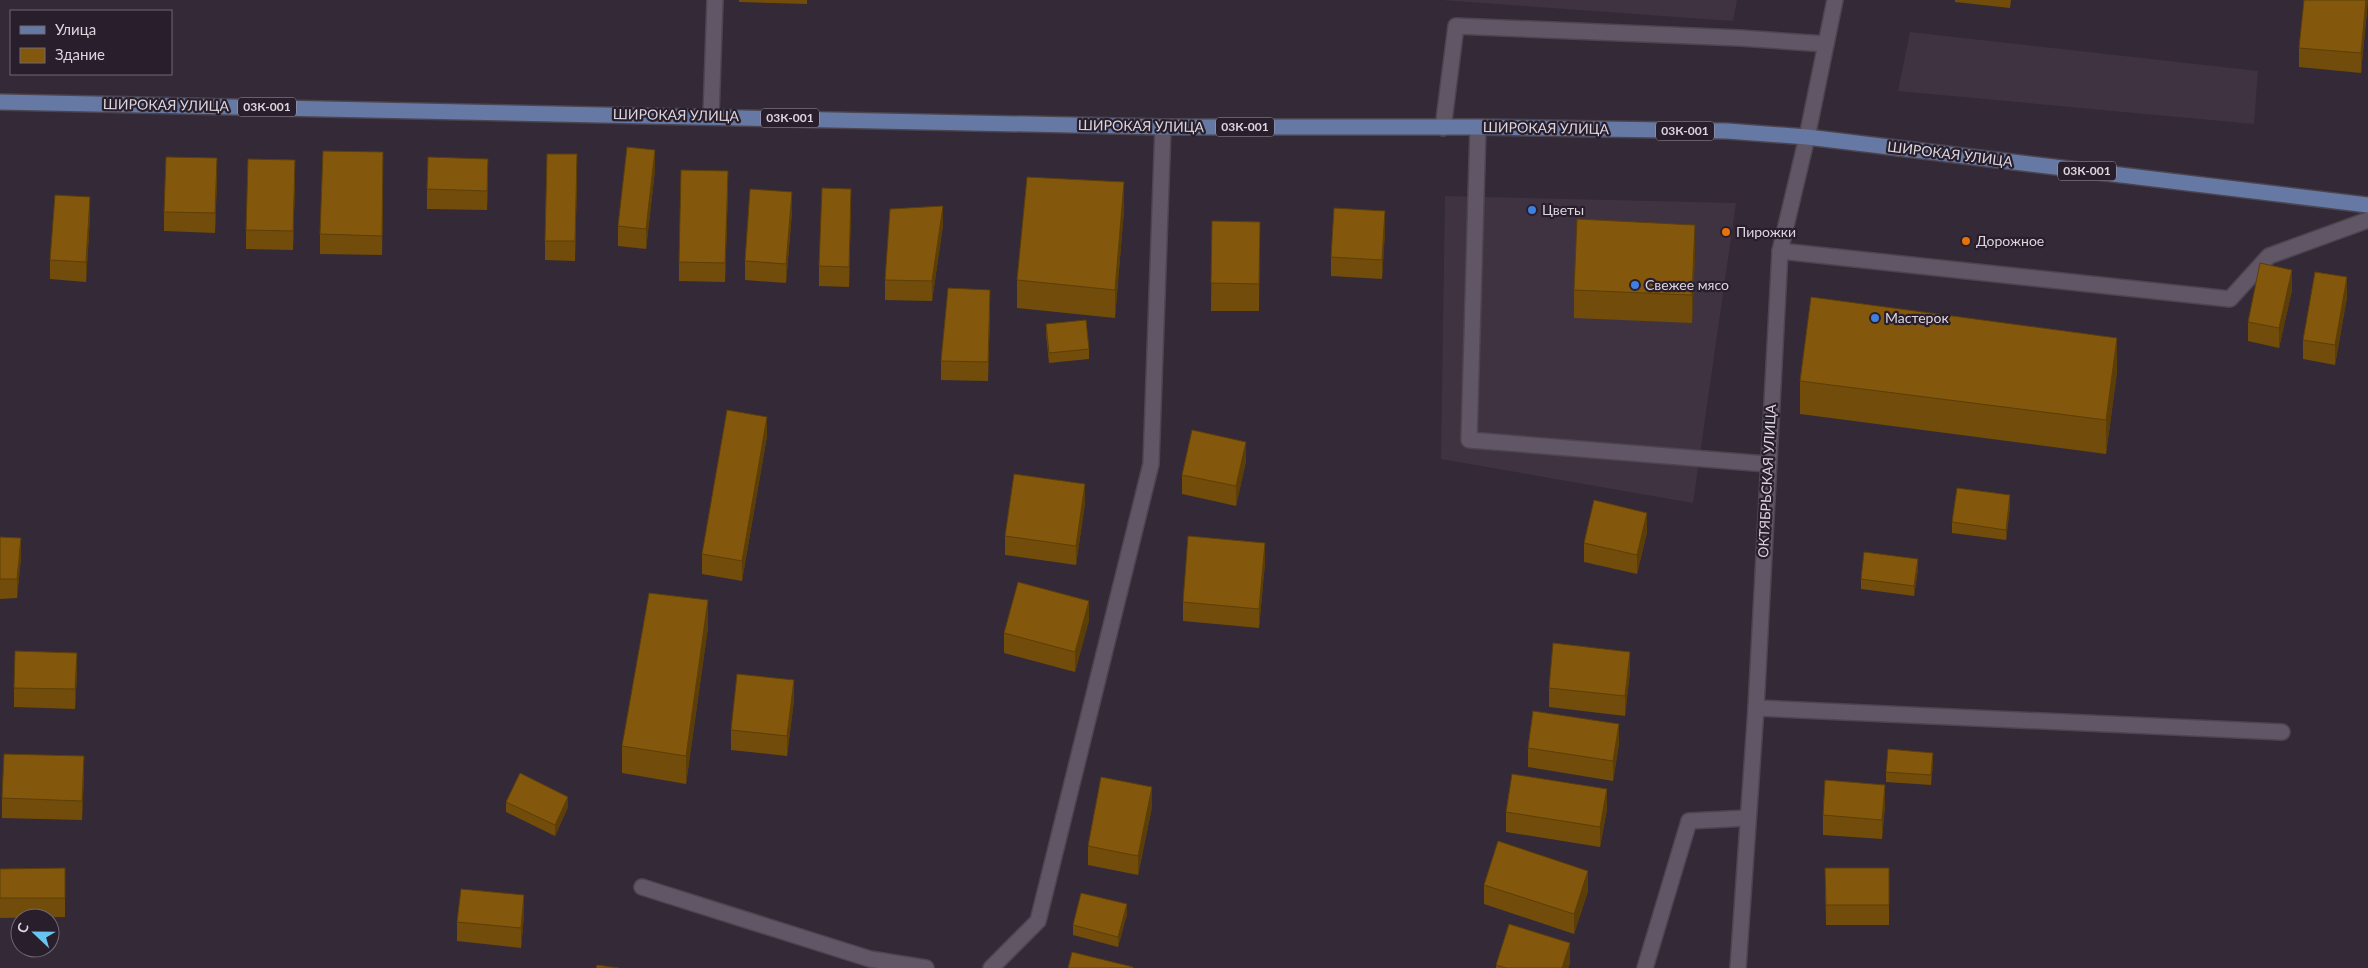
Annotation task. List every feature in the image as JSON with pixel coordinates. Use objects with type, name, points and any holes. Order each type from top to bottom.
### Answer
[{"type":"main road","name":"ШИРОКАЯ УЛИЦА","points":[[0,102],[1163,127],[1478,127],[1727,131],[1806,137],[2368,205]]},
{"type":"street","points":[[711,116],[715,0]]},
{"type":"street","name":"ОКТЯБРЬСКАЯ УЛИЦА","points":[[1738,968],[1756,708],[1767,464],[1780,251],[1835,0]]},
{"type":"street","points":[[1443,128],[1456,26],[1740,38],[1826,44]]},
{"type":"street","points":[[991,968],[1038,921],[1151,464],[1163,127]]},
{"type":"street","points":[[1478,127],[1469,440],[1767,464]]},
{"type":"street","points":[[1780,251],[2230,299],[2269,256],[2368,220]]},
{"type":"street","points":[[1756,708],[2282,732]]},
{"type":"street","points":[[1645,968],[1688,821],[1748,818]]},
{"type":"street","points":[[642,887],[870,959],[926,968]]},
{"type":"shaded area","points":[[1441,0],[1737,0],[1733,21]]},
{"type":"shaded area","points":[[1910,32],[2258,71],[2254,124],[1898,91]]},
{"type":"shaded area","points":[[1445,196],[1736,203],[1693,503],[1441,459]]},
{"type":"building","points":[[2304,0],[2366,0],[2361,53],[2299,48]]},
{"type":"building","points":[[627,147],[655,150],[646,229],[618,226]]},
{"type":"building","points":[[323,151],[383,152],[382,236],[320,234]]},
{"type":"building","points":[[547,154],[577,154],[575,241],[545,241]]},
{"type":"building","points":[[166,157],[217,158],[215,213],[164,212]]},
{"type":"building","points":[[428,157],[488,159],[487,191],[427,189]]},
{"type":"building","points":[[248,159],[295,160],[293,231],[246,230]]},
{"type":"building","points":[[681,170],[728,171],[725,263],[679,262]]},
{"type":"building","points":[[1027,177],[1124,182],[1115,290],[1017,280]]},
{"type":"building","points":[[822,188],[851,189],[849,267],[819,266]]},
{"type":"building","points":[[750,189],[792,192],[786,264],[745,261]]},
{"type":"building","points":[[55,195],[90,197],[86,262],[50,260]]},
{"type":"building","points":[[943,206],[932,281],[885,280],[890,209]]},
{"type":"building","points":[[1334,208],[1385,211],[1382,260],[1331,257]]},
{"type":"building","name":"Свежее мясо","points":[[1577,219],[1695,225],[1692,295],[1574,290]]},
{"type":"building","points":[[1212,221],[1260,222],[1259,284],[1211,283]]},
{"type":"building","points":[[2260,263],[2292,270],[2279,328],[2248,322]]},
{"type":"building","points":[[2315,272],[2347,277],[2335,345],[2303,340]]},
{"type":"building","points":[[948,288],[990,290],[988,362],[941,361]]},
{"type":"building","points":[[1811,297],[2117,338],[2106,420],[1800,381]]},
{"type":"building","points":[[1086,320],[1089,349],[1049,353],[1046,324]]},
{"type":"building","points":[[727,410],[767,417],[742,561],[702,554]]},
{"type":"building","points":[[1192,430],[1246,442],[1236,486],[1182,475]]},
{"type":"building","points":[[1014,474],[1085,484],[1076,546],[1005,536]]},
{"type":"building","points":[[1957,488],[2010,495],[2006,530],[1952,522]]},
{"type":"building","points":[[1594,500],[1647,513],[1637,555],[1584,543]]},
{"type":"building","points":[[1188,536],[1265,543],[1259,609],[1183,602]]},
{"type":"building","points":[[0,537],[21,538],[17,579],[0,579]]},
{"type":"building","points":[[1864,552],[1918,559],[1914,586],[1861,579]]},
{"type":"building","points":[[1018,582],[1089,601],[1075,652],[1004,633]]},
{"type":"building","points":[[649,593],[708,600],[686,756],[622,746]]},
{"type":"building","points":[[1553,643],[1630,652],[1625,696],[1549,688]]},
{"type":"building","points":[[15,651],[77,653],[75,689],[14,688]]},
{"type":"building","points":[[737,674],[794,680],[787,736],[731,730]]},
{"type":"building","points":[[1533,711],[1619,724],[1613,761],[1528,748]]},
{"type":"building","points":[[1888,749],[1933,753],[1931,775],[1886,772]]},
{"type":"building","points":[[4,754],[84,756],[82,801],[2,798]]},
{"type":"building","points":[[520,773],[568,797],[555,825],[506,802]]},
{"type":"building","points":[[1512,774],[1607,789],[1600,827],[1506,812]]},
{"type":"building","points":[[1101,777],[1152,787],[1138,856],[1088,846]]},
{"type":"building","points":[[1825,780],[1885,785],[1882,820],[1823,815]]},
{"type":"building","points":[[1498,841],[1588,871],[1574,914],[1484,885]]},
{"type":"building","points":[[65,868],[65,898],[0,898],[0,869]]},
{"type":"building","points":[[1825,868],[1889,868],[1889,905],[1826,905]]},
{"type":"building","points":[[461,889],[524,895],[521,928],[457,922]]},
{"type":"building","points":[[1081,893],[1127,904],[1118,937],[1073,925]]},
{"type":"building","points":[[1509,924],[1570,943],[1562,968],[1506,968],[1496,965]]},
{"type":"building","points":[[1072,952],[1133,967],[1133,968],[1068,968]]},
{"type":"building","points":[[597,965],[619,968],[596,968]]},
{"type":"place","name":"Цветы","points":[[1532,210]]},
{"type":"place","name":"Пирожки","points":[[1726,232]]},
{"type":"place","name":"Дорожное","points":[[1966,241]]},
{"type":"place","name":"Свежее мясо","points":[[1635,285]]},
{"type":"place","name":"Мастерок","points":[[1875,318]]}]
